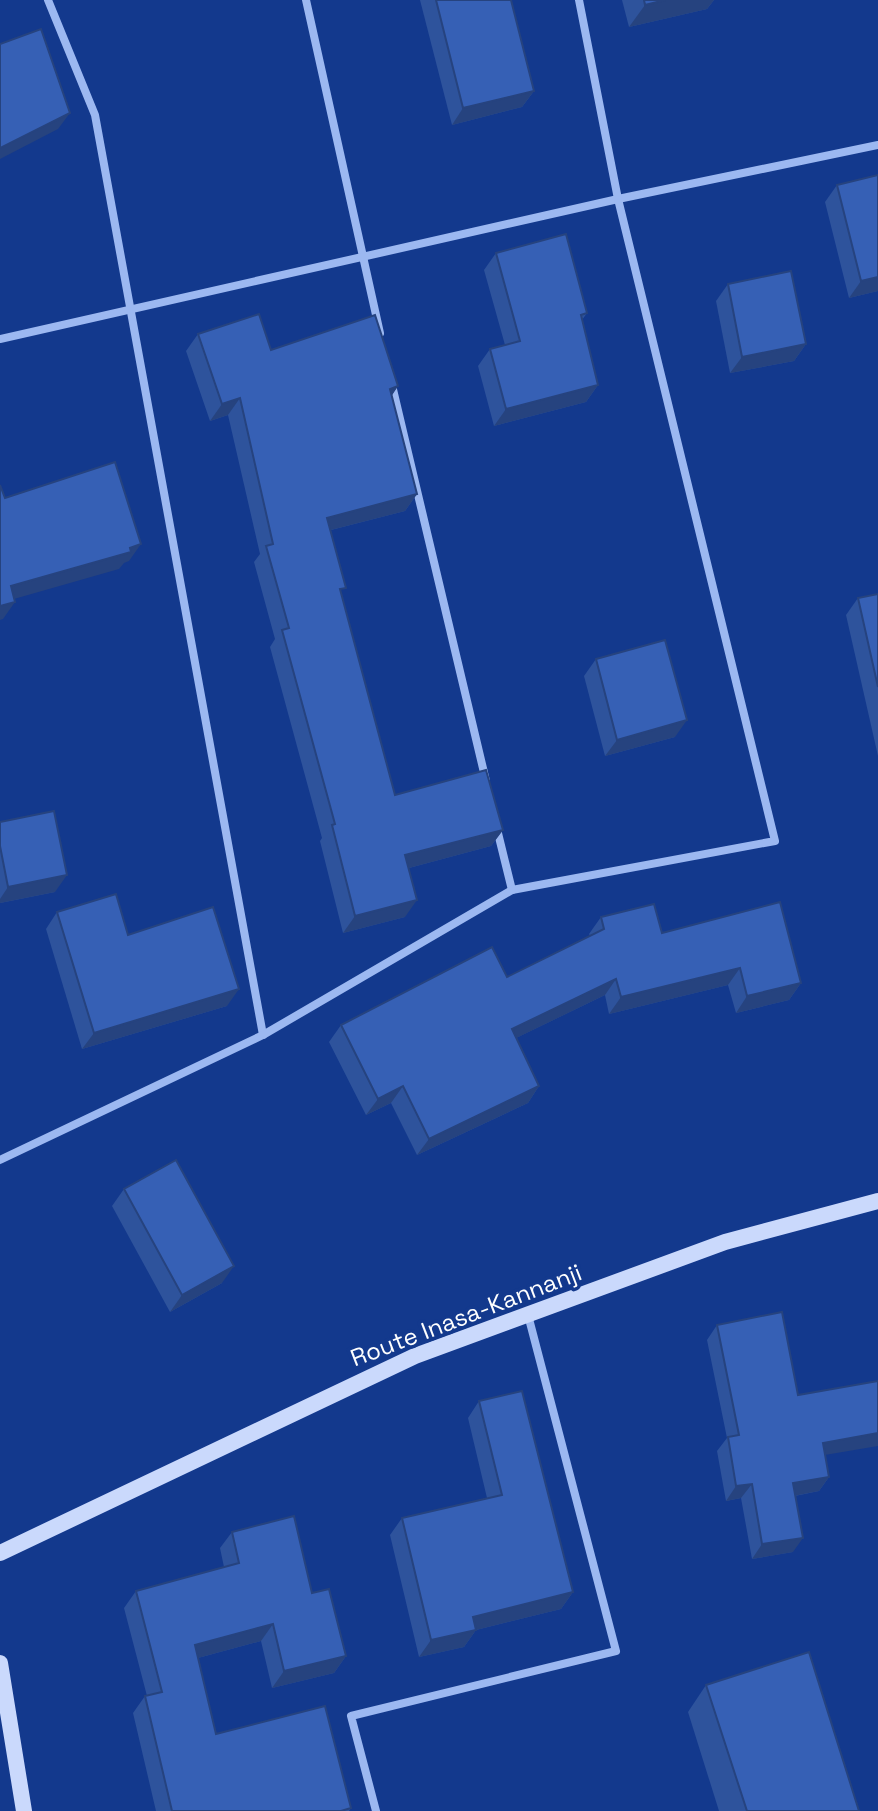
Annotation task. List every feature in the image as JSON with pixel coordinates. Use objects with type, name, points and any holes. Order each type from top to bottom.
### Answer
[{"type":"main road","name":"Route Inasa-Kannanji","points":[[0,1553],[415,1356],[725,1242],[878,1201]]},
{"type":"main road","points":[[0,1663],[24,1811]]},
{"type":"street","points":[[48,0],[95,115],[133,308],[263,1035]]},
{"type":"street","points":[[306,0],[381,336]]},
{"type":"street","points":[[0,1160],[263,1035],[512,890],[775,841],[618,199],[579,0]]},
{"type":"street","points":[[0,339],[362,260],[618,199],[878,145]]},
{"type":"street","points":[[388,367],[490,798]]},
{"type":"street","points":[[494,813],[512,890]]},
{"type":"street","points":[[376,1811],[351,1716],[616,1651],[528,1315]]},
{"type":"building","points":[[436,0],[511,0],[534,91],[463,108]]},
{"type":"building","points":[[644,0],[665,0],[645,5]]},
{"type":"building","points":[[41,29],[70,113],[0,148],[0,44]]},
{"type":"building","points":[[878,175],[878,277],[861,281],[837,185]]},
{"type":"building","points":[[566,234],[587,313],[581,315],[598,385],[506,409],[490,349],[520,341],[496,253]]},
{"type":"building","points":[[791,271],[806,344],[742,357],[728,284]]},
{"type":"building","points":[[259,314],[271,350],[375,315],[398,386],[390,389],[417,494],[327,518],[346,588],[340,589],[395,795],[486,770],[503,830],[405,855],[417,900],[355,916],[332,825],[335,824],[282,630],[289,628],[266,546],[273,544],[240,398],[222,404],[198,334]]},
{"type":"building","points":[[115,462],[141,544],[130,548],[131,552],[11,586],[15,602],[0,606],[0,485],[5,498]]},
{"type":"building","points":[[878,594],[878,687],[858,598]]},
{"type":"building","points":[[665,640],[687,720],[617,740],[596,659]]},
{"type":"building","points":[[54,811],[67,875],[8,887],[0,846],[0,822]]},
{"type":"building","points":[[116,894],[128,935],[213,907],[239,989],[94,1033],[57,912]]},
{"type":"building","points":[[780,902],[801,983],[747,996],[740,968],[621,997],[616,979],[512,1029],[539,1086],[429,1139],[403,1086],[378,1099],[341,1025],[492,947],[507,977],[604,929],[601,917],[654,904],[662,933]]},
{"type":"building","points":[[176,1160],[234,1266],[182,1295],[124,1189]]},
{"type":"building","points":[[782,1312],[798,1395],[878,1381],[878,1433],[823,1443],[829,1477],[793,1483],[803,1538],[762,1544],[752,1484],[736,1486],[728,1437],[739,1435],[717,1325]]},
{"type":"building","points":[[522,1391],[573,1592],[473,1617],[476,1630],[431,1640],[402,1518],[502,1495],[479,1401]]},
{"type":"building","points":[[294,1516],[312,1593],[329,1589],[346,1656],[284,1671],[273,1624],[195,1645],[216,1734],[325,1706],[351,1808],[341,1811],[172,1811],[145,1696],[162,1692],[136,1591],[239,1563],[232,1532]]},
{"type":"building","points":[[809,1652],[859,1811],[747,1811],[706,1685]]}]
